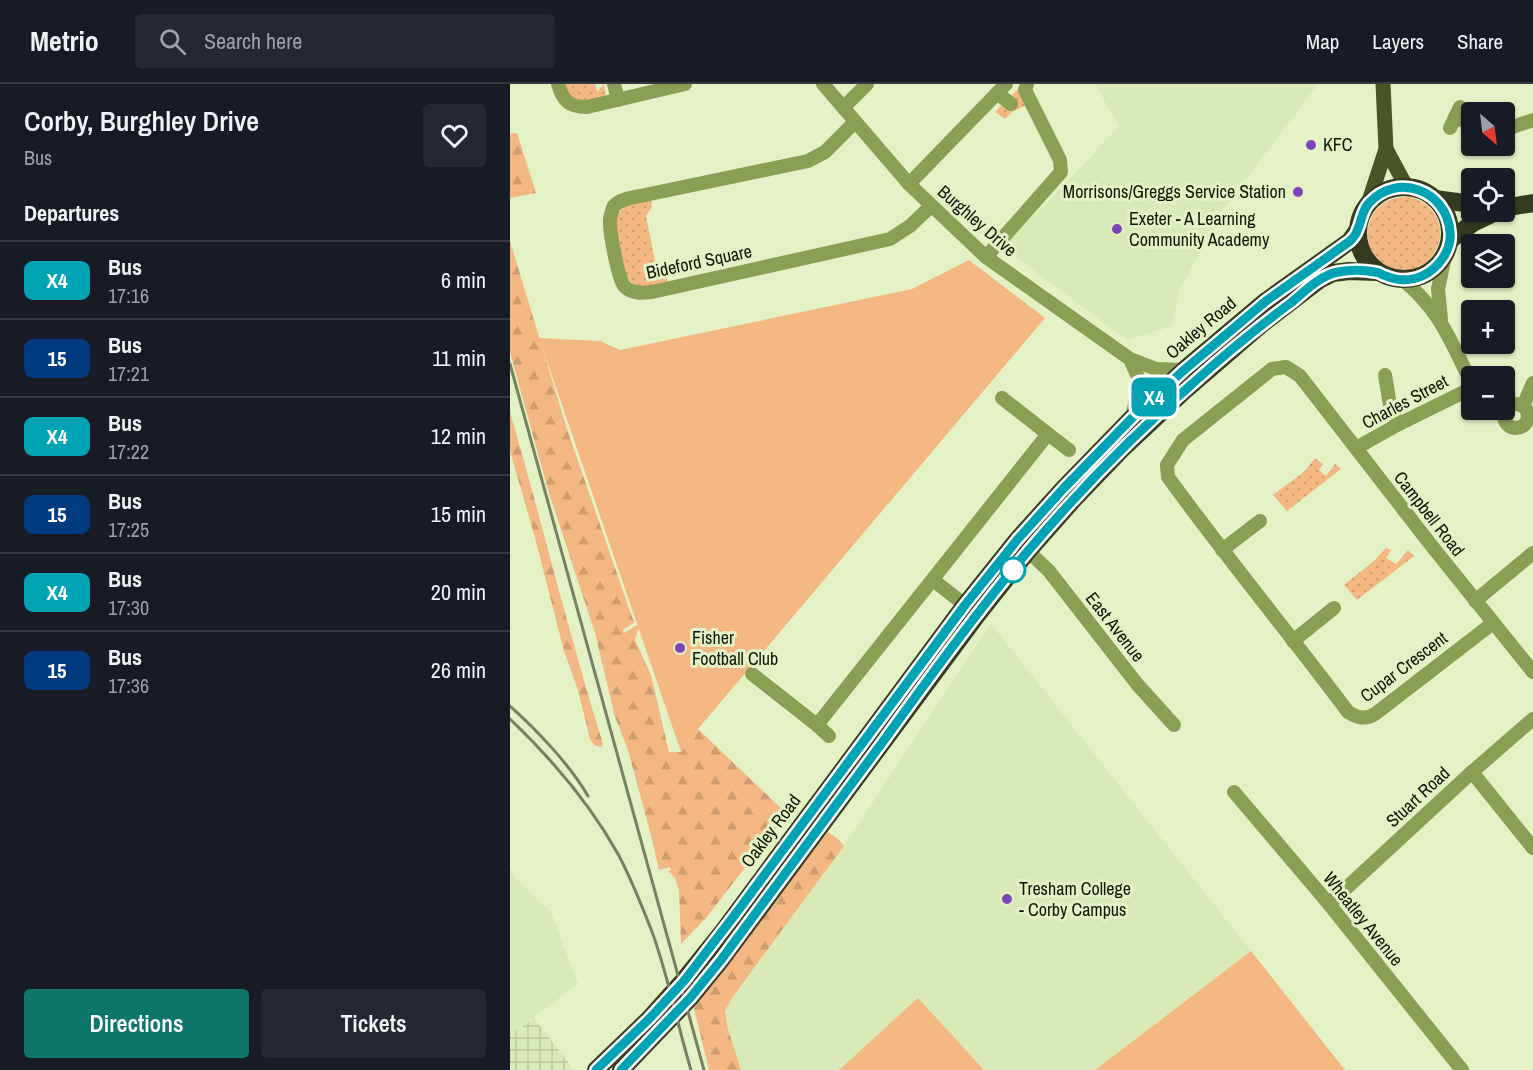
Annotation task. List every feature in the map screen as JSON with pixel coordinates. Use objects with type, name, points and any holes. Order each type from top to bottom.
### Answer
[{"type":"highway","points":[[1447,248],[1450,230],[1447,218],[1435,199],[1421,190],[1406,186],[1380,194],[1368,204],[1361,216],[1357,231],[1359,246],[1365,260],[1377,272],[1387,277],[1403,280],[1421,276],[1435,268],[1447,248],[1475,222]]},
{"type":"highway","points":[[1435,199],[1461,203]]},
{"type":"highway","points":[[1515,206],[1533,203]]},
{"type":"highway","name":"Oakley Road","points":[[596,1070],[649,1019],[684,981],[965,605],[1017,540],[1063,489],[1132,418],[1184,370],[1266,301],[1350,241],[1357,231]]},
{"type":"highway","name":"Oakley Road","points":[[621,1070],[690,998],[721,960],[932,675],[1028,551],[1121,450],[1183,392],[1319,280],[1334,273],[1377,272]]},
{"type":"main road","points":[[1368,204],[1386,149],[1383,84]]},
{"type":"main road","points":[[1386,149],[1406,186]]},
{"type":"street","points":[[558,84],[565,100],[576,107],[587,107],[685,84]]},
{"type":"street","points":[[614,84],[618,100]]},
{"type":"street","name":"Burghley Drive","points":[[823,84],[909,184],[986,257],[1130,359],[1156,369],[1184,370]]},
{"type":"street","points":[[844,107],[867,84]]},
{"type":"street","points":[[986,257],[1061,171],[1060,160],[1025,90],[1027,84]]},
{"type":"street","points":[[909,184],[1002,88],[1011,104]]},
{"type":"street","points":[[1455,117],[1461,120]]},
{"type":"street","points":[[1515,126],[1533,120]]},
{"type":"street","name":"Bideford Square","points":[[855,122],[825,152],[808,160],[645,195],[615,206],[611,213],[610,229],[622,283],[632,292],[652,292],[890,239],[910,226],[931,206]]},
{"type":"street","points":[[1441,321],[1438,289],[1447,248]]},
{"type":"street","points":[[1403,280],[1424,298],[1441,321],[1462,366]]},
{"type":"street","points":[[1130,359],[1138,377],[1139,386],[1132,418]]},
{"type":"street","name":"Cupar Crescent","points":[[1300,376],[1286,367],[1272,369],[1183,440],[1167,465],[1168,477],[1348,712],[1354,716],[1368,718],[1376,714],[1493,623]]},
{"type":"street","points":[[1385,375],[1391,411],[1399,424]]},
{"type":"street","name":"Campbell Road","points":[[1300,376],[1533,672]]},
{"type":"street","points":[[1523,406],[1533,383]]},
{"type":"street","name":"Charles Street","points":[[1356,448],[1461,392]]},
{"type":"street","points":[[1002,398],[1069,450]]},
{"type":"street","points":[[1506,420],[1509,425],[1529,426],[1528,414],[1523,406],[1515,404]]},
{"type":"street","points":[[817,725],[1048,434]]},
{"type":"street","points":[[1222,550],[1260,521]]},
{"type":"street","name":"East Avenue","points":[[1028,551],[1049,571],[1137,684],[1174,725]]},
{"type":"street","points":[[1475,601],[1533,553]]},
{"type":"street","points":[[933,580],[965,605]]},
{"type":"street","points":[[1293,641],[1334,608]]},
{"type":"street","points":[[752,674],[829,736]]},
{"type":"street","name":"Stuart Road","points":[[1329,904],[1533,719]]},
{"type":"street","points":[[1472,772],[1532,845]]},
{"type":"street","name":"Wheatley Avenue","points":[[1234,792],[1329,904],[1462,1070]]},
{"type":"shaded area","name":"Exeter - A Learning Community Academy","points":[[1095,84],[1318,84],[1223,210],[1179,291],[1172,326],[1128,340],[1003,248],[1119,127]]},
{"type":"shaded area","name":"Tresham College - Corby Campus","points":[[991,624],[1251,951],[1095,1070],[741,1070],[728,1029],[725,1011],[732,998],[844,846]]},
{"type":"shaded area","points":[[510,866],[514,877],[551,912],[578,984],[510,1035]]},
{"type":"shaded area","points":[[534,1018],[574,1070],[510,1070],[510,1035]]},
{"type":"green space","points":[[565,84],[595,84],[597,92],[604,84],[606,97],[587,101],[576,100],[571,97]]},
{"type":"green space","points":[[1020,87],[1026,105],[1012,112],[1005,119],[995,112]]},
{"type":"green space","points":[[517,133],[536,193],[510,198],[510,134]]},
{"type":"green space","points":[[1410,196],[1424,204],[1436,217],[1440,230],[1439,243],[1424,264],[1413,270],[1399,270],[1385,265],[1373,253],[1368,241],[1369,226],[1374,213],[1385,202]]},
{"type":"green space","points":[[651,199],[652,207],[646,216],[658,276],[661,277],[665,270],[668,283],[645,287],[635,284],[625,276],[616,231],[616,217],[627,205]]},
{"type":"green space","points":[[510,241],[567,429],[635,622],[623,630],[624,633],[637,625],[639,627],[635,640],[651,675],[669,752],[681,752],[698,729],[787,814],[705,919],[681,944],[679,890],[675,878],[668,871],[671,870],[670,867],[659,870],[628,750],[615,717],[595,633],[548,490],[510,352]]},
{"type":"green space","points":[[969,260],[1045,318],[681,752],[539,338],[600,341],[620,350],[912,289]]},
{"type":"green space","points":[[510,412],[603,744],[601,747],[594,745],[590,739],[578,690],[564,651],[510,451]]},
{"type":"green space","points":[[1315,458],[1323,464],[1319,470],[1326,476],[1335,464],[1341,469],[1287,511],[1273,495],[1305,471]]},
{"type":"green space","points":[[1386,548],[1391,550],[1386,558],[1396,564],[1408,550],[1414,556],[1357,600],[1344,585],[1374,561]]},
{"type":"green space","points":[[828,832],[844,846],[732,998],[725,1011],[728,1029],[741,1070],[709,1070],[693,1005]]},
{"type":"green space","points":[[1251,951],[1345,1070],[1095,1070]]},
{"type":"green space","points":[[918,998],[984,1070],[839,1070]]},
{"type":"railway","points":[[510,364],[704,1070]]},
{"type":"railway","points":[[510,706],[552,748],[588,796]]},
{"type":"railway","points":[[510,719],[569,782],[595,817],[623,863],[657,946],[691,1070]]},
{"type":"bus line","name":"X4","points":[[596,1070],[649,1019],[684,981],[965,605],[1017,540],[1063,489],[1132,418],[1243,319],[1350,241],[1357,231],[1361,216],[1368,204],[1380,194],[1406,186],[1421,190],[1435,199],[1447,218],[1450,230],[1450,240],[1444,256],[1435,268],[1421,276],[1403,280],[1387,277],[1377,272],[1349,271],[1334,273],[1319,280],[1183,392],[1121,450],[1074,500],[1028,551],[978,614],[721,960],[690,998],[621,1070]]},
{"type":"place","name":"KFC","points":[[1311,145]]},
{"type":"place","name":"Morrisons/Greggs Service Station","points":[[1298,192]]},
{"type":"place","name":"Exeter - A Learning Community Academy","points":[[1117,229]]},
{"type":"place","name":"Fisher Football Club","points":[[680,648]]},
{"type":"place","name":"Tresham College - Corby Campus","points":[[1007,899]]}]
